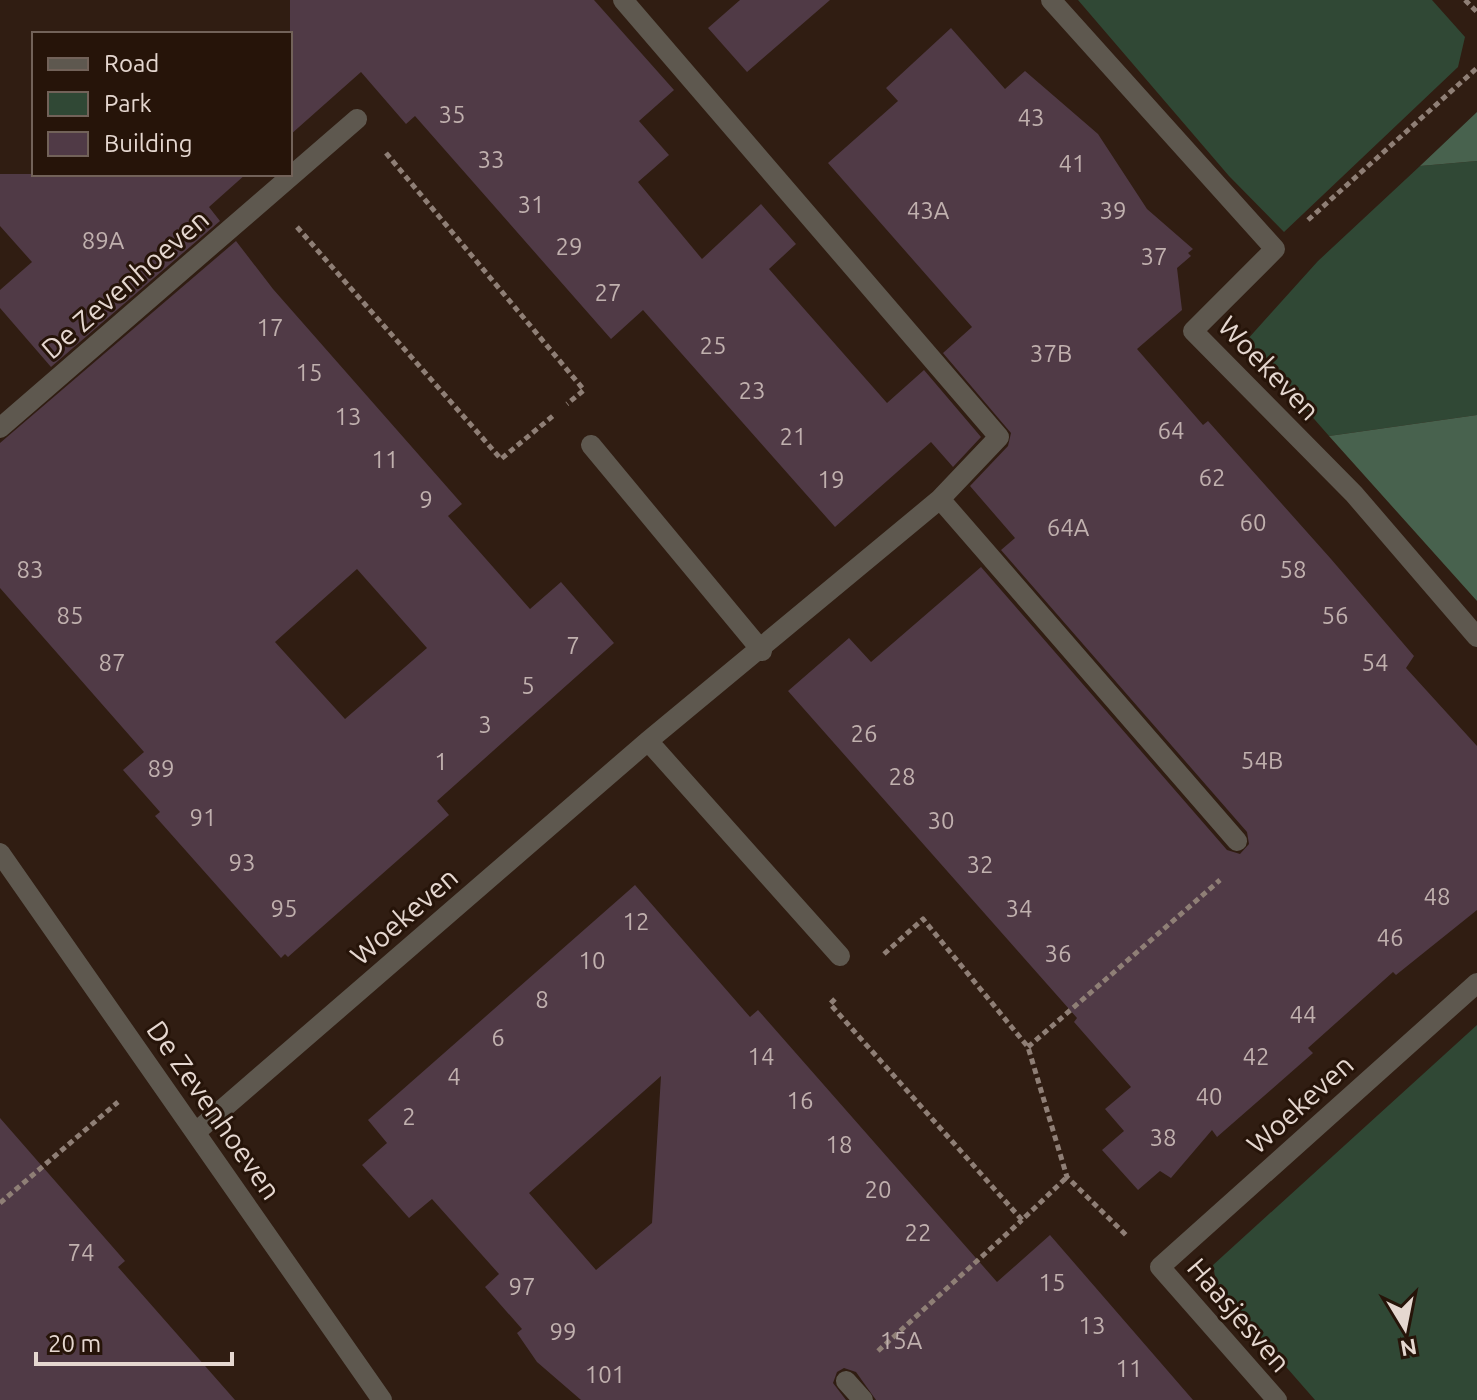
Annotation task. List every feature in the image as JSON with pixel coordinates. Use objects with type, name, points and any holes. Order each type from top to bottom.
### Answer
[{"type":"street","name":"Woekeven","points":[[196,1132],[648,741],[762,651],[940,499],[999,437],[623,0]]},
{"type":"street","points":[[1051,0],[1275,249]]},
{"type":"street","name":"De Zevenhoeven","points":[[292,176],[357,119]]},
{"type":"street","name":"De Zevenhoeven","points":[[0,428],[292,176]]},
{"type":"street","name":"Woekeven","points":[[1275,249],[1193,331],[1354,494],[1477,637]]},
{"type":"street","points":[[591,445],[762,651]]},
{"type":"street","points":[[940,499],[1237,841]]},
{"type":"street","points":[[648,741],[840,956]]},
{"type":"street","name":"De Zevenhoeven","points":[[0,853],[382,1400]]},
{"type":"street","name":"Woekeven","points":[[1160,1267],[1477,983]]},
{"type":"street","name":"Haasjesven","points":[[1160,1267],[1277,1400]]},
{"type":"street","points":[[846,1381],[863,1400]]},
{"type":"path","points":[[1465,0],[1477,12]]},
{"type":"path","points":[[1275,249],[1477,68]]},
{"type":"path","points":[[269,196],[501,459],[584,390],[357,119]]},
{"type":"path","points":[[1028,1047],[1235,867],[1237,841]]},
{"type":"path","points":[[879,958],[923,919],[1028,1047],[1067,1177],[1160,1267]]},
{"type":"path","points":[[839,995],[830,1004],[1022,1220]]},
{"type":"path","points":[[0,1203],[153,1072]]},
{"type":"path","points":[[846,1381],[1067,1177]]},
{"type":"green space","points":[[1078,0],[1432,0],[1465,37],[1458,67],[1284,232],[1229,176]]},
{"type":"green space","points":[[1477,112],[1477,161],[1420,166]]},
{"type":"green space","points":[[1477,161],[1477,415],[1329,436],[1246,341],[1318,261],[1420,166]]},
{"type":"green space","points":[[1477,415],[1477,601],[1329,436]]},
{"type":"green space","points":[[1477,1025],[1477,1400],[1315,1400],[1217,1288],[1213,1265]]},
{"type":"building","points":[[290,0],[594,0],[674,90],[639,121],[669,155],[638,182],[702,259],[761,204],[796,244],[769,269],[887,403],[924,370],[981,437],[953,467],[931,442],[835,527],[643,310],[611,339],[415,116],[406,124],[361,72],[292,133]]},
{"type":"building","points":[[740,0],[830,0],[747,72],[708,28]]},
{"type":"building","points":[[951,28],[1005,89],[1025,71],[1098,134],[1147,209],[1193,249],[1188,253],[1191,256],[1177,268],[1182,310],[1137,349],[1203,425],[1208,421],[1331,559],[1414,656],[1406,668],[1477,746],[1477,910],[1396,975],[1393,972],[1308,1048],[1313,1053],[1217,1137],[1212,1130],[1171,1178],[1160,1171],[1138,1190],[1102,1150],[1124,1131],[1105,1109],[1131,1087],[1074,1022],[1077,1018],[788,691],[849,638],[871,662],[981,567],[1227,850],[1240,854],[1249,844],[1247,832],[1001,550],[1015,538],[970,486],[1008,446],[1011,433],[943,353],[972,327],[828,163],[898,101],[886,88]]},
{"type":"building","points":[[0,174],[244,176],[209,207],[220,221],[51,367],[0,308],[0,290],[32,262],[0,226]]},
{"type":"building","points":[[236,241],[273,289],[462,504],[448,516],[530,609],[561,582],[614,643],[437,801],[449,815],[288,957],[285,954],[281,958],[155,816],[160,812],[123,770],[144,752],[0,588],[0,443]],"holes":[[[357,569],[427,648],[345,719],[275,642]]]},
{"type":"building","points":[[635,885],[750,1017],[758,1010],[997,1282],[1050,1235],[1193,1400],[876,1400],[856,1372],[844,1368],[837,1372],[833,1383],[846,1400],[581,1400],[537,1362],[517,1333],[522,1329],[485,1287],[499,1274],[432,1199],[409,1218],[362,1165],[387,1143],[368,1120]],"holes":[[[661,1076],[652,1223],[596,1270],[529,1193]]]},
{"type":"building","points":[[0,1118],[125,1261],[118,1267],[235,1400],[0,1400]]}]
